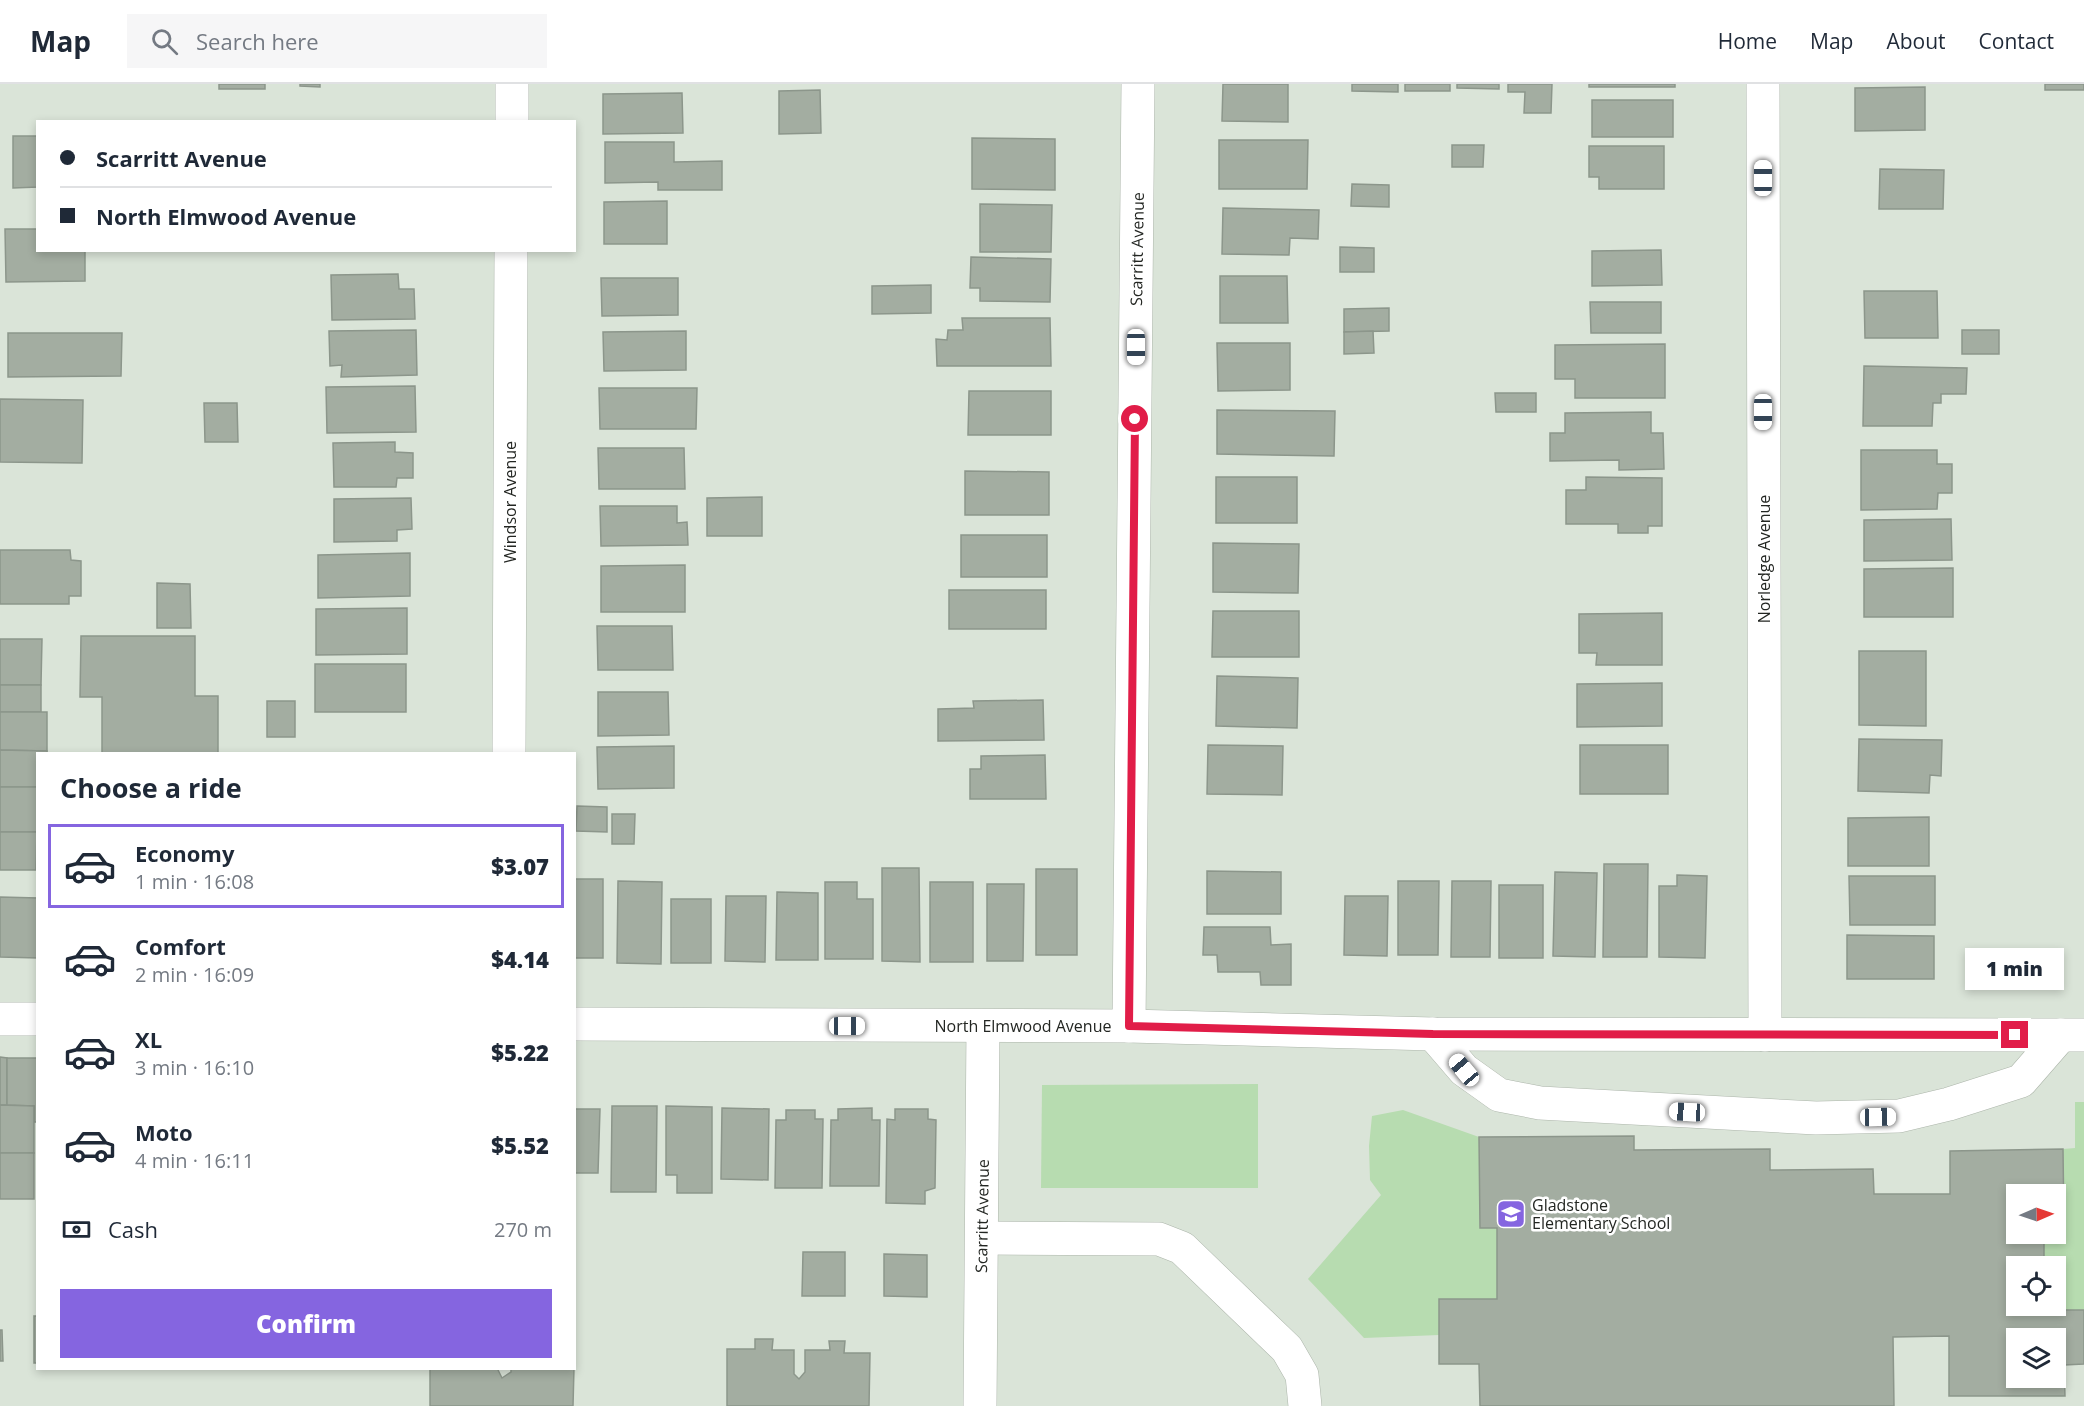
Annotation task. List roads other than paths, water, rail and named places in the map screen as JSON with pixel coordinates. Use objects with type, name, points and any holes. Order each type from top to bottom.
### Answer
[{"type":"street","points":[[512,84],[512,120]]},
{"type":"street","name":"Scarritt Avenue","points":[[1129,1026],[1138,84]]},
{"type":"street","name":"Norledge Avenue","points":[[1762,84],[1765,1035]]},
{"type":"street","name":"Windsor Avenue","points":[[509,752],[511,252]]},
{"type":"street","points":[[0,1019],[36,1019]]},
{"type":"street","name":"North Elmwood Avenue","points":[[576,1024],[1129,1026],[1433,1034],[2072,1035]]},
{"type":"street","name":"Scarritt Avenue","points":[[980,1406],[983,1026]]},
{"type":"street","points":[[1433,1034],[1464,1070],[1499,1095],[1540,1103],[1816,1118],[1899,1116],[1949,1104],[2021,1081],[2072,1035]]},
{"type":"street","points":[[982,1238],[1159,1239],[1182,1248],[1287,1349],[1302,1375],[1305,1406]]},
{"type":"place","name":"Gladstone Elementary School","points":[[1511,1214]]}]
